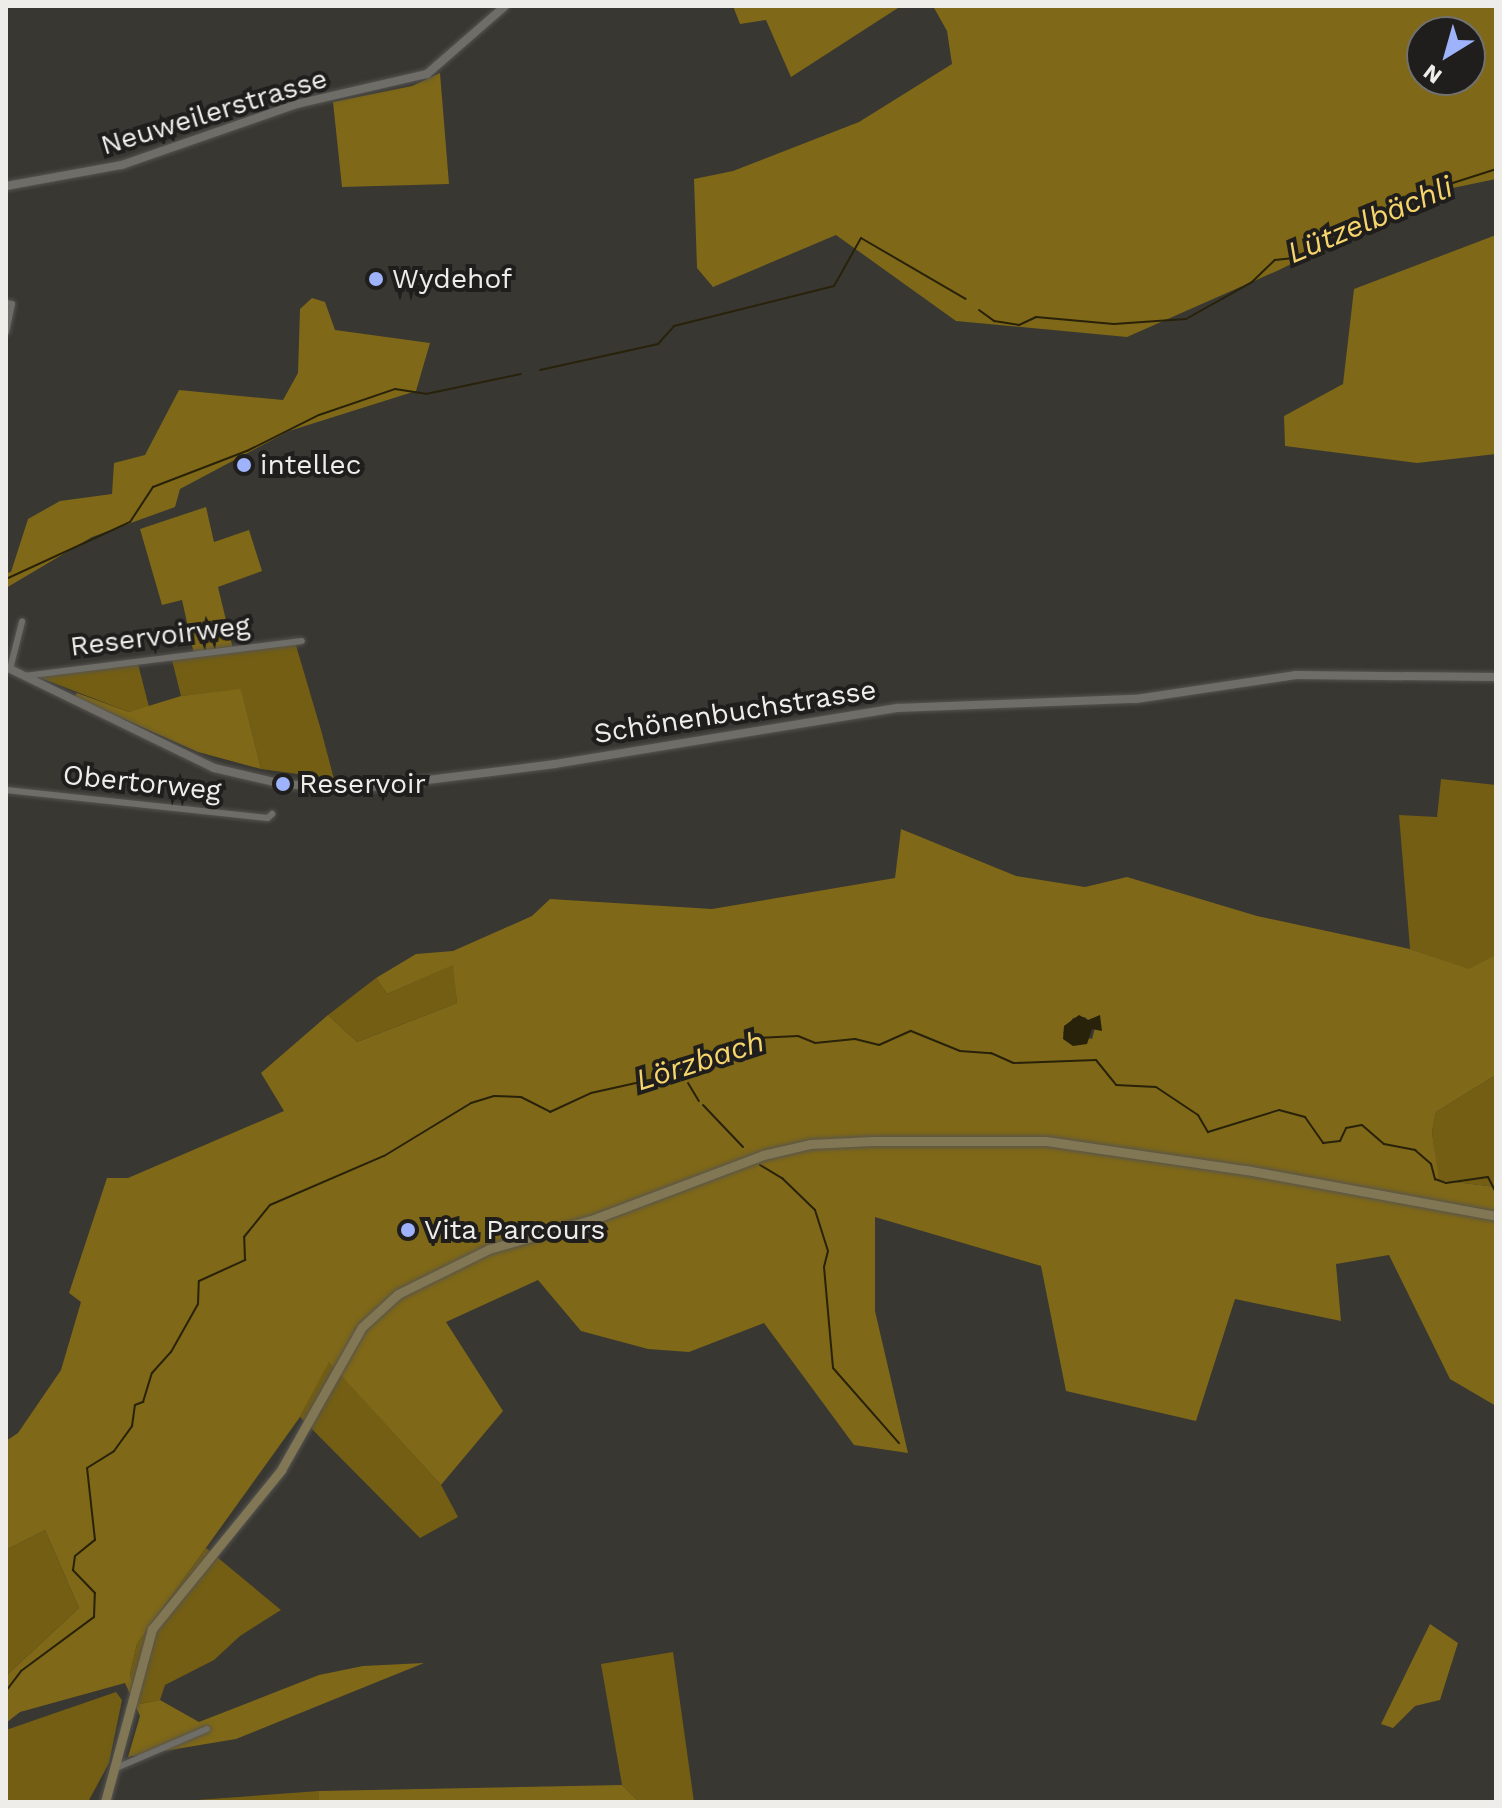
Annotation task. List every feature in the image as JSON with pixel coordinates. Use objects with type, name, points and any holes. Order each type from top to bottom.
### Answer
[{"type":"main road","points":[[105,1802],[116,1768],[138,1666],[152,1629],[281,1470],[331,1377],[378,1309],[489,1249],[594,1219],[727,1165],[810,1144],[1046,1141],[1261,1173],[1496,1216]]},
{"type":"street","name":"Neuweilerstrasse","points":[[6,186],[122,165],[297,104],[427,74],[505,6]]},
{"type":"street","points":[[6,332],[9,304]]},
{"type":"street","points":[[8,668],[22,622]]},
{"type":"street","name":"Reservoirweg","points":[[24,676],[302,641]]},
{"type":"street","name":"Schönenbuchstrasse","points":[[8,668],[159,746],[214,768],[283,784],[355,789],[509,771],[897,708],[1152,697],[1296,675],[1496,677]]},
{"type":"street","name":"Obertorweg","points":[[6,790],[268,818],[272,814]]},
{"type":"street","points":[[116,1768],[207,1729]]},
{"type":"shaded area","points":[[733,6],[901,6],[791,77],[766,20],[740,24]]},
{"type":"shaded area","points":[[933,6],[1496,6],[1496,179],[1438,191],[1279,270],[1127,337],[956,321],[836,235],[713,287],[697,268],[694,179],[733,171],[859,122],[952,64],[947,31]]},
{"type":"shaded area","points":[[440,73],[449,184],[342,187],[333,102],[412,86]]},
{"type":"shaded area","points":[[1496,235],[1496,454],[1417,463],[1285,446],[1284,416],[1343,384],[1354,289]]},
{"type":"shaded area","points":[[312,298],[325,302],[335,330],[430,343],[416,391],[289,431],[180,489],[175,507],[92,537],[6,588],[6,573],[11,572],[28,519],[60,501],[112,494],[114,463],[145,455],[179,390],[283,400],[298,373],[300,309]]},
{"type":"shaded area","points":[[206,507],[214,542],[249,530],[262,571],[218,587],[233,649],[194,654],[182,600],[162,605],[140,529]]},
{"type":"shaded area","points":[[295,642],[334,779],[261,769],[241,690],[181,696],[171,656]]},
{"type":"shaded area","points":[[137,660],[149,707],[129,712],[38,677]]},
{"type":"shaded area","points":[[241,689],[261,769],[198,752],[74,697],[77,693],[129,712],[181,696]]},
{"type":"shaded area","points":[[1441,779],[1496,785],[1496,957],[1470,970],[1410,949],[1399,815],[1437,817]]},
{"type":"shaded area","points":[[901,829],[1016,876],[1085,887],[1127,877],[1257,916],[1410,949],[1469,969],[1494,956],[1496,1075],[1436,1112],[1432,1132],[1439,1180],[1496,1187],[1496,1406],[1450,1379],[1389,1255],[1336,1264],[1341,1321],[1235,1299],[1196,1421],[1066,1391],[1041,1266],[875,1217],[875,1311],[908,1453],[854,1445],[764,1323],[689,1352],[648,1349],[581,1331],[538,1280],[446,1322],[503,1411],[441,1485],[329,1362],[300,1417],[137,1644],[130,1674],[140,1704],[160,1700],[199,1722],[319,1675],[363,1666],[424,1663],[236,1739],[128,1757],[140,1716],[125,1683],[20,1712],[6,1723],[6,1676],[79,1608],[45,1530],[6,1550],[6,1441],[18,1433],[61,1370],[81,1302],[69,1293],[107,1178],[128,1178],[284,1111],[261,1073],[328,1015],[357,1042],[457,1003],[453,965],[387,994],[376,978],[416,954],[453,951],[532,916],[550,899],[712,909],[895,878]],"holes":[[[1085,1017],[1095,1028],[1092,1039],[1063,1033],[1073,1018]]]},
{"type":"shaded area","points":[[454,964],[457,1003],[357,1042],[328,1015],[376,978],[387,994]]},
{"type":"shaded area","points":[[1079,1015],[1088,1020],[1100,1015],[1102,1031],[1092,1029],[1087,1044],[1073,1046],[1063,1039],[1064,1026]]},
{"type":"shaded area","points":[[1496,1075],[1496,1187],[1438,1180],[1432,1132],[1436,1112]]},
{"type":"shaded area","points":[[329,1361],[441,1485],[458,1517],[420,1538],[300,1417]]},
{"type":"shaded area","points":[[45,1530],[79,1608],[6,1676],[6,1550]]},
{"type":"shaded area","points":[[206,1548],[281,1610],[240,1636],[214,1660],[165,1685],[160,1700],[140,1704],[130,1674],[137,1644]]},
{"type":"shaded area","points":[[1430,1624],[1458,1643],[1440,1700],[1415,1706],[1393,1728],[1381,1724]]},
{"type":"shaded area","points":[[673,1652],[694,1802],[639,1802],[622,1785],[601,1664]]},
{"type":"shaded area","points":[[116,1692],[122,1700],[109,1763],[88,1802],[6,1802],[6,1730]]},
{"type":"shaded area","points":[[622,1785],[639,1802],[319,1802],[319,1791]]},
{"type":"shaded area","points":[[319,1791],[319,1802],[183,1801]]},
{"type":"waterway","name":"Lützelbächli","points":[[979,310],[994,321],[1019,325],[1036,317],[1114,324],[1186,319],[1252,282],[1275,260],[1294,258],[1394,211],[1409,197],[1496,169]]},
{"type":"waterway","name":"Lützelbächli","points":[[540,370],[658,344],[674,326],[834,286],[861,238],[966,299]]},
{"type":"waterway","name":"Lützelbächli","points":[[6,579],[130,522],[153,487],[247,451],[319,415],[395,389],[426,394],[521,374]]},
{"type":"waterway","name":"Lörzbach","points":[[6,1691],[21,1671],[94,1617],[95,1593],[73,1570],[75,1556],[95,1540],[87,1468],[114,1451],[132,1426],[135,1405],[143,1402],[152,1373],[171,1352],[198,1304],[199,1281],[245,1260],[244,1237],[270,1205],[384,1156],[471,1103],[494,1096],[521,1097],[550,1112],[591,1093],[672,1075],[694,1066],[703,1055],[757,1038],[798,1036],[815,1043],[855,1039],[879,1045],[911,1031],[960,1051],[991,1053],[1013,1063],[1096,1060],[1116,1085],[1156,1087],[1198,1115],[1208,1132],[1279,1110],[1305,1117],[1323,1143],[1340,1141],[1346,1128],[1362,1125],[1384,1144],[1415,1150],[1431,1164],[1435,1179],[1446,1183],[1488,1177],[1496,1193]]},
{"type":"waterway","points":[[688,1083],[699,1101]]},
{"type":"waterway","points":[[703,1105],[743,1147]]},
{"type":"waterway","points":[[760,1165],[782,1178],[815,1210],[828,1251],[824,1267],[833,1368],[899,1443]]},
{"type":"place","name":"Wydehof","points":[[376,279]]},
{"type":"place","name":"intellec","points":[[244,465]]},
{"type":"place","name":"Reservoir","points":[[283,784]]},
{"type":"place","name":"Vita Parcours","points":[[408,1230]]}]
